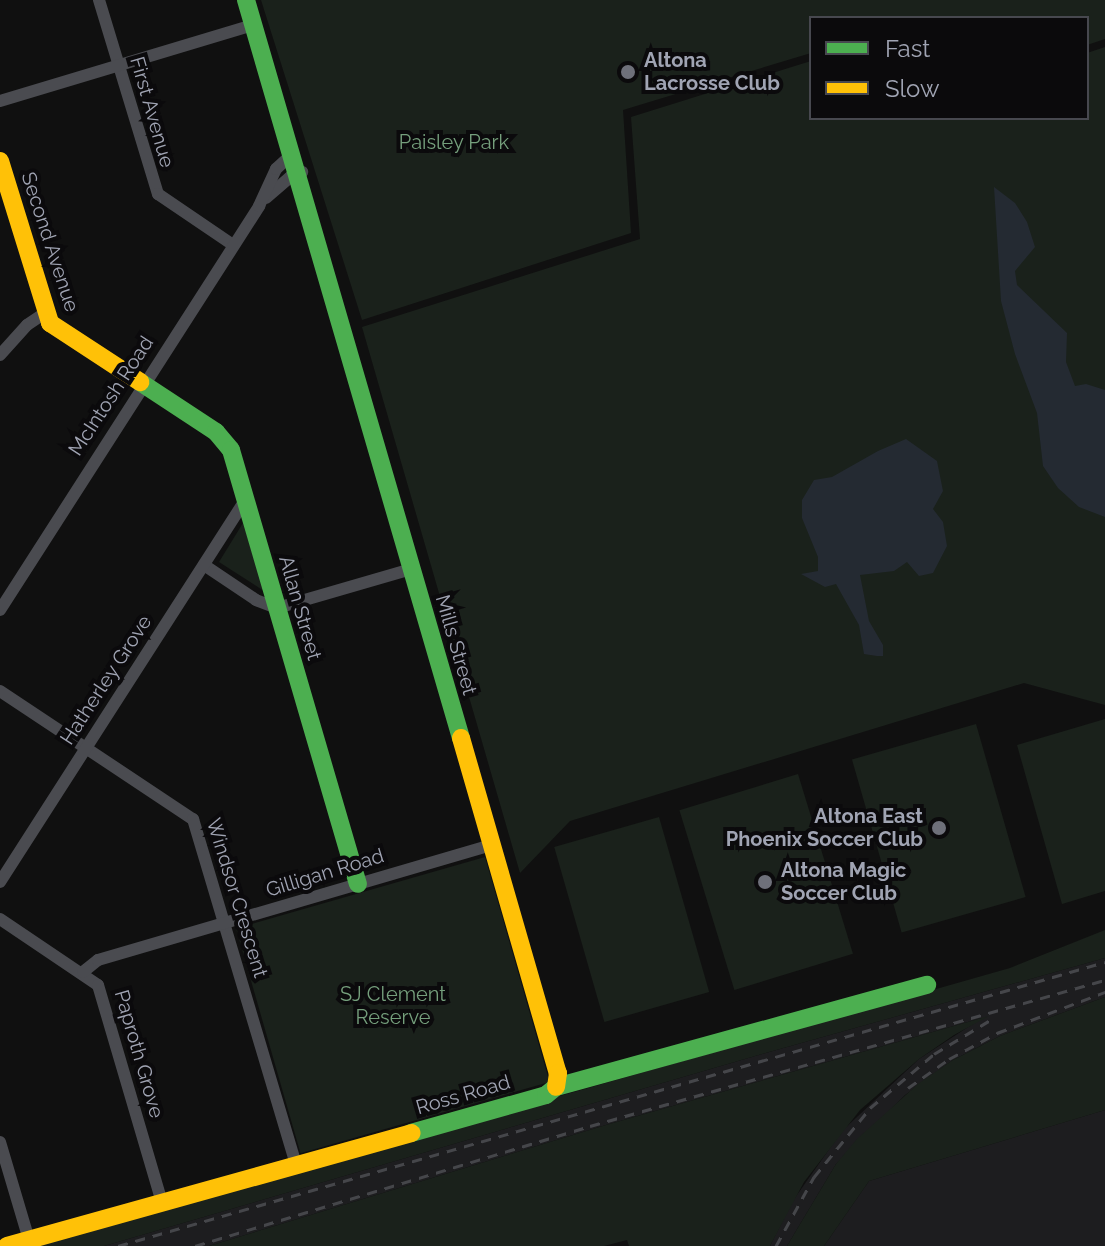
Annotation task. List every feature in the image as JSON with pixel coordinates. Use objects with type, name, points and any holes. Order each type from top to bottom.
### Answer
[{"type":"street","name":"First Avenue","points":[[99,0],[158,194],[233,245]]},
{"type":"street","name":"Mills Street","points":[[246,0],[558,1073],[556,1087]]},
{"type":"street","points":[[0,101],[254,25]]},
{"type":"street","name":"Second Avenue","points":[[0,161],[45,313],[58,331],[143,386]]},
{"type":"street","name":"McIntosh Road","points":[[259,206],[276,169],[296,164]]},
{"type":"street","name":"McIntosh Road","points":[[0,610],[233,245],[259,206],[296,164]]},
{"type":"street","points":[[0,355],[27,325],[45,313]]},
{"type":"street","name":"Allan Street","points":[[143,386],[225,439],[358,884]]},
{"type":"street","name":"Hatherley Grove","points":[[0,882],[245,500]]},
{"type":"street","points":[[204,565],[256,600],[277,608],[411,569]]},
{"type":"street","name":"Windsor Crescent","points":[[0,691],[190,814],[296,1165]]},
{"type":"street","name":"Gilligan Road","points":[[83,972],[98,960],[491,845]]},
{"type":"street","name":"Paproth Grove","points":[[0,919],[94,979],[162,1203]]},
{"type":"street","name":"Ross Road","points":[[7,1246],[546,1095],[556,1087],[927,985]]},
{"type":"street","points":[[0,1142],[29,1240]]},
{"type":"shaded area","points":[[994,187],[1015,203],[1027,222],[1035,247],[1015,271],[1017,285],[1067,333],[1066,362],[1075,386],[1086,384],[1105,390],[1105,517],[1079,507],[1058,488],[1043,466],[1037,413],[1015,354],[1001,301]]},
{"type":"shaded area","points":[[906,439],[937,461],[943,491],[933,509],[943,522],[947,546],[933,573],[919,576],[907,562],[894,571],[860,575],[869,621],[883,645],[883,656],[864,654],[859,625],[836,584],[825,587],[801,574],[818,571],[818,557],[802,518],[802,500],[814,480],[832,477]]},
{"type":"shaded area","points":[[1105,958],[1105,997],[1000,1036],[953,1060],[905,1095],[836,1164],[787,1246],[770,1246],[792,1202],[842,1131],[919,1059],[982,1018],[606,1125],[209,1246],[104,1246],[762,1054]]},
{"type":"shaded area","points":[[1105,1110],[1105,1246],[824,1246],[869,1181]]},
{"type":"green space","name":"Paisley Park","points":[[261,0],[1105,0],[1105,39],[1089,44],[1089,16],[809,16],[809,54],[623,110],[631,233],[362,320]]},
{"type":"green space","points":[[1105,47],[1105,705],[1024,683],[570,821],[520,873],[362,327],[640,239],[631,117],[809,62],[809,120],[1089,120],[1089,52]]},
{"type":"green space","points":[[243,523],[264,591],[219,562]]},
{"type":"green space","points":[[1105,719],[1105,891],[1062,904],[1017,745]]},
{"type":"green space","name":"Altona East Phoenix Soccer Club","points":[[976,724],[1026,897],[902,933],[852,760]]},
{"type":"green space","name":"Altona Magic Soccer Club","points":[[798,774],[853,954],[734,990],[679,810]]},
{"type":"green space","points":[[659,817],[709,992],[604,1022],[554,847]]},
{"type":"green space","name":"SJ Clement Reserve","points":[[485,857],[549,1082],[301,1153],[236,928]]},
{"type":"green space","points":[[1105,930],[1105,958],[762,1054],[104,1246],[33,1246],[1010,968]]},
{"type":"green space","points":[[1105,997],[1105,1110],[869,1181],[824,1246],[787,1246],[836,1164],[857,1139],[918,1084],[953,1060],[1000,1036]]},
{"type":"green space","points":[[989,1016],[919,1059],[860,1110],[804,1182],[770,1246],[629,1246],[627,1240],[604,1246],[209,1246],[606,1125]]},
{"type":"railway","points":[[118,1246],[1105,962]]},
{"type":"railway","points":[[195,1246],[590,1126],[1105,980]]},
{"type":"railway","points":[[908,1088],[949,1059],[997,1033],[1105,992]]},
{"type":"railway","points":[[776,1246],[814,1177],[870,1108],[934,1054],[992,1019]]},
{"type":"traffic: fast","points":[[246,0],[461,738]]},
{"type":"traffic: fast","points":[[140,382],[216,432],[231,450],[358,884]]},
{"type":"traffic: fast","points":[[411,1133],[546,1095],[556,1087],[927,985]]},
{"type":"traffic: slow","points":[[0,161],[50,323],[140,382]]},
{"type":"traffic: slow","points":[[461,738],[558,1073],[556,1087]]},
{"type":"traffic: slow","points":[[7,1246],[411,1133]]},
{"type":"place","name":"Altona Lacrosse Club","points":[[628,72]]},
{"type":"place","name":"Altona East Phoenix Soccer Club","points":[[939,828]]},
{"type":"place","name":"Altona Magic Soccer Club","points":[[765,882]]}]
